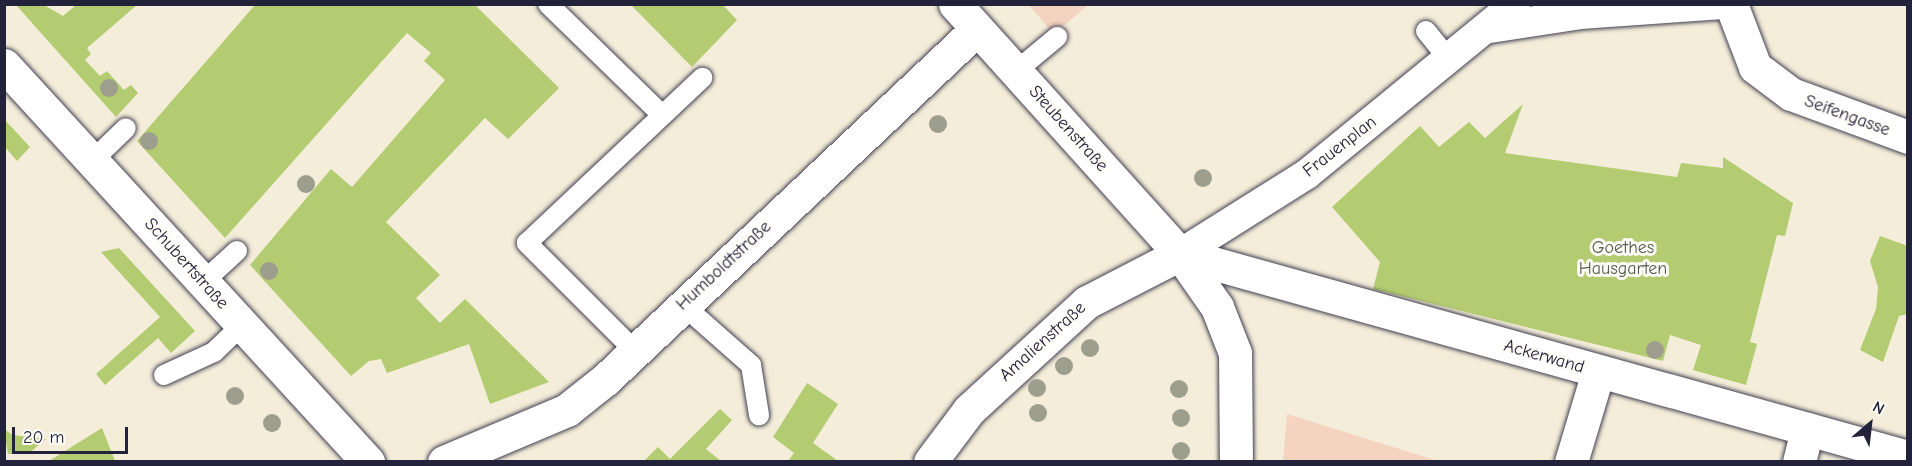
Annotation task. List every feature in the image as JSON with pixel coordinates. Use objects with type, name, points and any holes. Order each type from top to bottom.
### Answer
[{"type":"street","name":"Steubenstraße","points":[[954,4],[1180,254],[1217,307],[1234,353],[1236,462]]},
{"type":"street","name":"Frauenplan","points":[[1180,254],[1307,174],[1449,58],[1490,28],[1515,4]]},
{"type":"street","name":"Frauenplan","points":[[1490,28],[1580,14],[1723,4]]},
{"type":"street","name":"Seifengasse","points":[[1731,4],[1755,67],[1791,94],[1908,137]]},
{"type":"street","name":"Humboldtstraße","points":[[444,462],[567,410],[635,351],[977,29]]},
{"type":"street","name":"Schubertstraße","points":[[4,66],[368,462]]},
{"type":"street","name":"Ackerwand","points":[[1180,254],[1908,457]]},
{"type":"street","name":"Amalienstraße","points":[[930,462],[969,410],[1087,302],[1180,254]]},
{"type":"street","points":[[1571,462],[1598,372]]},
{"type":"street","points":[[1799,462],[1807,429]]},
{"type":"lane","points":[[548,4],[662,115]]},
{"type":"lane","points":[[1426,31],[1449,58]]},
{"type":"lane","points":[[1015,72],[1057,37]]},
{"type":"lane","points":[[635,351],[527,243],[702,78]]},
{"type":"lane","points":[[92,161],[126,128]]},
{"type":"lane","points":[[203,282],[237,251]]},
{"type":"lane","points":[[683,305],[751,365],[759,415]]},
{"type":"lane","points":[[164,375],[214,352],[242,325]]},
{"type":"shaded area","points":[[1029,5],[1088,5],[1054,34]]},
{"type":"shaded area","points":[[1287,414],[1438,461],[1283,461]]},
{"type":"green space","points":[[16,5],[44,5],[63,16],[76,5],[137,5],[87,48],[91,54],[85,60],[100,76],[107,71],[124,90],[131,85],[138,93],[116,117]]},
{"type":"green space","points":[[255,5],[475,5],[559,88],[508,139],[485,118],[386,222],[440,275],[416,298],[440,323],[465,299],[549,382],[490,404],[469,344],[387,373],[381,359],[369,361],[351,376],[250,265],[331,169],[352,187],[445,80],[424,61],[431,53],[407,33],[225,238],[137,141]]},
{"type":"green space","points":[[631,5],[723,5],[737,20],[692,67]]},
{"type":"green space","name":"Goethes Hausgarten","points":[[1523,104],[1505,153],[1677,177],[1681,163],[1723,168],[1723,157],[1793,203],[1785,236],[1777,235],[1750,342],[1757,344],[1746,385],[1693,370],[1701,345],[1670,335],[1663,361],[1373,289],[1380,262],[1332,207],[1420,126],[1439,147],[1469,122],[1485,138]]},
{"type":"green space","points":[[4,119],[30,147],[17,161],[5,147]]},
{"type":"green space","points":[[1880,236],[1908,246],[1907,314],[1899,316],[1883,362],[1860,350],[1876,309],[1878,287],[1870,261]]},
{"type":"green space","points":[[119,248],[195,331],[171,353],[158,338],[105,385],[96,374],[160,317],[101,252]]},
{"type":"green space","points":[[807,383],[838,404],[813,443],[838,461],[788,461],[794,453],[773,437]]},
{"type":"green space","points":[[720,409],[732,420],[706,449],[721,461],[644,461],[658,447],[670,459]]},
{"type":"green space","points":[[102,428],[115,461],[49,461]]},
{"type":"green space","points":[[4,429],[13,435],[46,439],[28,454],[8,454]]}]
